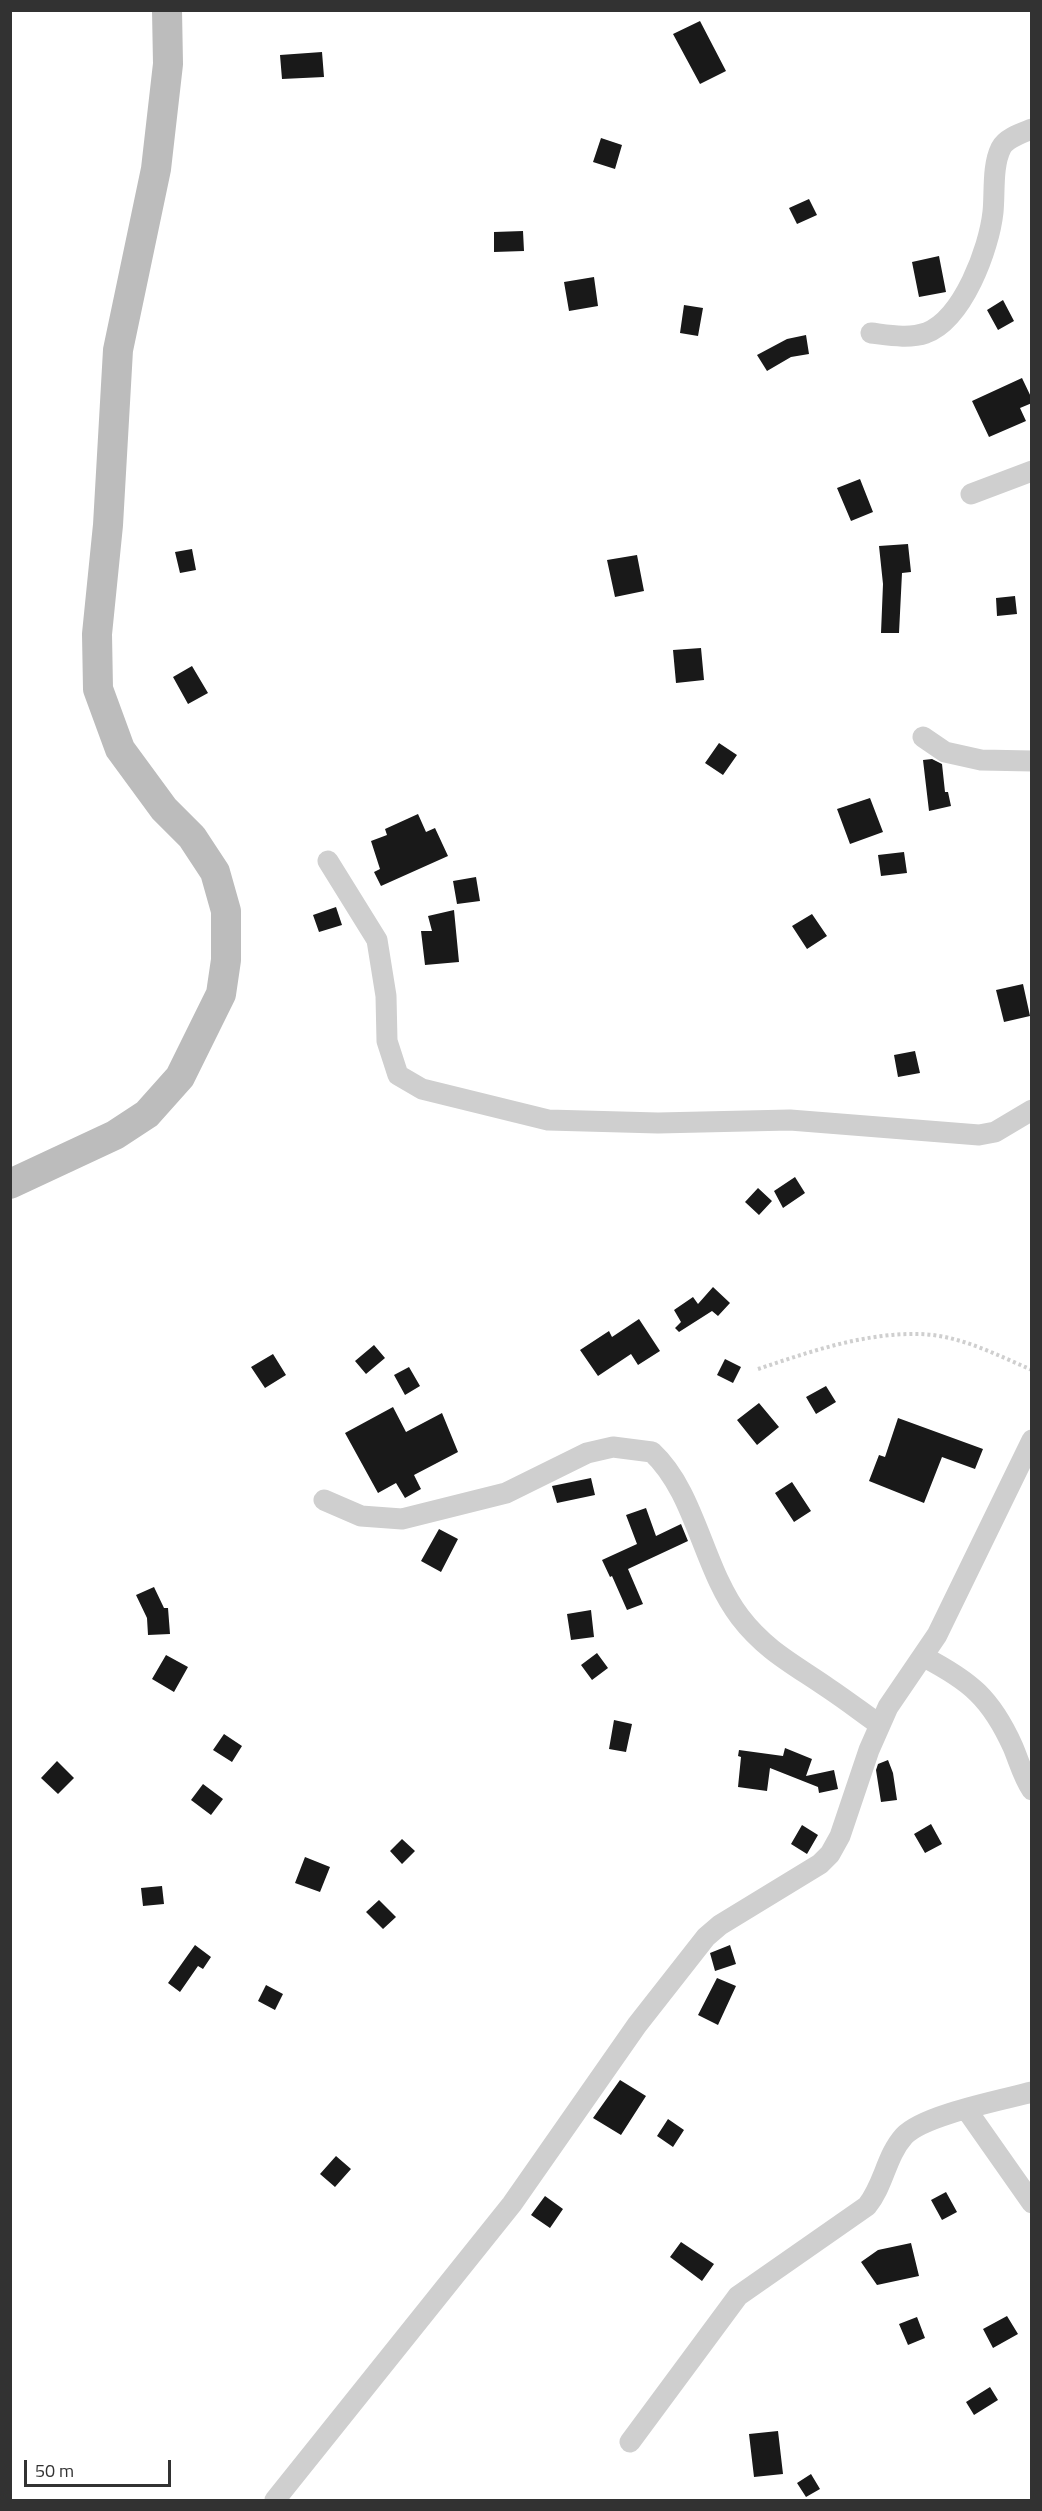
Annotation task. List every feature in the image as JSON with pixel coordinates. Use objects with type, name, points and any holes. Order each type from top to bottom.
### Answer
[{"type":"main road","points":[[10,1184],[115,1136],[147,1114],[180,1077],[221,994],[226,960],[226,911],[215,872],[192,837],[164,809],[120,749],[98,689],[97,633],[108,525],[118,350],[156,169],[168,64],[167,10]]},
{"type":"street","points":[[871,333],[907,336],[925,333],[938,326],[951,311],[968,288],[980,263],[993,215],[997,162],[1001,147],[1012,138],[1032,129]]},
{"type":"street","points":[[970,494],[1032,471]]},
{"type":"street","points":[[922,737],[945,752],[981,759],[1032,761]]},
{"type":"street","points":[[328,861],[377,940],[386,996],[387,1041],[398,1075],[422,1089],[548,1120],[658,1123],[790,1120],[979,1135],[995,1132],[1032,1110]]},
{"type":"street","points":[[275,2500],[512,2204],[637,2025],[706,1937],[720,1925],[820,1864],[830,1854],[840,1836],[869,1750],[888,1707],[937,1635],[1032,1440]]},
{"type":"street","points":[[324,1500],[361,1516],[402,1519],[506,1493],[587,1453],[613,1447],[652,1452],[670,1473],[713,1568],[739,1616],[787,1663],[826,1686],[880,1725]]},
{"type":"street","points":[[924,1657],[970,1683],[988,1703],[1012,1746],[1032,1790]]},
{"type":"street","points":[[630,2442],[738,2296],[867,2206],[878,2193],[891,2154],[905,2134],[966,2109],[1032,2092]]},
{"type":"street","points":[[966,2109],[1032,2203]]},
{"type":"path","points":[[758,1369],[817,1349],[867,1339],[919,1334],[958,1341],[1032,1370]]},
{"type":"building","points":[[700,21],[726,71],[700,84],[673,34]]},
{"type":"building","points":[[322,52],[324,77],[282,79],[280,55]]},
{"type":"building","points":[[601,138],[622,145],[615,169],[593,162]]},
{"type":"building","points":[[809,199],[817,215],[797,224],[789,208]]},
{"type":"building","points":[[523,231],[524,251],[494,252],[494,232]]},
{"type":"building","points":[[939,256],[946,292],[919,297],[912,262]]},
{"type":"building","points":[[594,277],[598,306],[569,311],[564,282]]},
{"type":"building","points":[[1003,300],[1014,321],[998,330],[987,310]]},
{"type":"building","points":[[684,305],[703,308],[698,336],[680,333]]},
{"type":"building","points":[[806,335],[809,354],[791,357],[767,371],[757,355],[787,339]]},
{"type":"building","points":[[1022,378],[1032,399],[1032,403],[1020,408],[1026,421],[989,437],[972,401]]},
{"type":"building","points":[[860,479],[873,512],[851,521],[837,488]]},
{"type":"building","points":[[908,544],[911,572],[902,573],[899,633],[881,633],[883,584],[879,546]]},
{"type":"building","points":[[192,549],[196,570],[180,573],[175,552]]},
{"type":"building","points":[[637,555],[644,591],[615,597],[607,560]]},
{"type":"building","points":[[1015,596],[1017,614],[997,616],[996,598]]},
{"type":"building","points":[[701,648],[704,680],[676,683],[673,650]]},
{"type":"building","points":[[192,666],[208,693],[188,704],[173,677]]},
{"type":"building","points":[[719,743],[737,755],[723,775],[705,763]]},
{"type":"building","points":[[932,759],[942,764],[945,792],[948,792],[951,806],[929,811],[923,760]]},
{"type":"building","points":[[870,798],[883,832],[850,844],[837,809]]},
{"type":"building","points":[[418,814],[426,832],[435,828],[448,856],[381,886],[374,872],[380,869],[371,841],[387,835],[385,829]]},
{"type":"building","points":[[904,852],[907,873],[881,876],[878,855]]},
{"type":"building","points":[[476,877],[480,901],[457,904],[453,881]]},
{"type":"building","points":[[336,907],[342,925],[319,932],[313,915]]},
{"type":"building","points":[[454,910],[459,962],[425,965],[421,931],[432,931],[428,916]]},
{"type":"building","points":[[812,914],[827,936],[807,949],[792,926]]},
{"type":"building","points":[[1023,984],[1030,1016],[1004,1022],[996,990]]},
{"type":"building","points":[[915,1051],[920,1073],[898,1077],[894,1055]]},
{"type":"building","points":[[795,1177],[805,1193],[783,1208],[774,1191]]},
{"type":"building","points":[[758,1188],[772,1201],[759,1215],[745,1202]]},
{"type":"building","points":[[713,1287],[730,1303],[718,1316],[712,1311],[679,1332],[675,1328],[681,1322],[674,1310],[693,1297],[698,1304]]},
{"type":"building","points":[[639,1319],[660,1351],[638,1365],[631,1354],[598,1376],[580,1350],[609,1331],[612,1337]]},
{"type":"building","points":[[374,1345],[385,1358],[366,1374],[355,1361]]},
{"type":"building","points":[[273,1354],[286,1375],[265,1388],[251,1367]]},
{"type":"building","points":[[725,1359],[741,1367],[733,1383],[717,1375]]},
{"type":"building","points":[[409,1367],[420,1386],[405,1395],[394,1375]]},
{"type":"building","points":[[826,1386],[836,1402],[816,1414],[806,1397]]},
{"type":"building","points":[[759,1403],[779,1427],[757,1445],[737,1420]]},
{"type":"building","points":[[393,1407],[406,1432],[442,1413],[458,1452],[414,1475],[421,1489],[405,1498],[396,1483],[378,1493],[345,1433]]},
{"type":"building","points":[[898,1418],[983,1449],[975,1469],[942,1457],[924,1503],[869,1481],[879,1455],[885,1457]]},
{"type":"building","points":[[591,1478],[595,1495],[557,1503],[552,1486]]},
{"type":"building","points":[[792,1482],[811,1511],[794,1522],[775,1493]]},
{"type":"building","points":[[646,1508],[656,1536],[681,1524],[688,1541],[628,1569],[643,1604],[627,1610],[602,1560],[637,1544],[626,1515]]},
{"type":"building","points":[[439,1529],[458,1539],[441,1572],[421,1561]]},
{"type":"building","points":[[154,1587],[164,1608],[168,1608],[170,1634],[148,1635],[147,1618],[136,1595]]},
{"type":"building","points":[[591,1610],[594,1637],[571,1640],[567,1614]]},
{"type":"building","points":[[597,1653],[608,1668],[592,1680],[581,1665]]},
{"type":"building","points":[[166,1655],[188,1667],[174,1692],[152,1679]]},
{"type":"building","points":[[614,1720],[632,1724],[626,1752],[609,1749]]},
{"type":"building","points":[[224,1734],[242,1746],[232,1762],[213,1750]]},
{"type":"building","points":[[785,1748],[812,1759],[806,1776],[834,1770],[838,1789],[819,1793],[818,1787],[770,1768],[767,1791],[738,1787],[741,1757],[738,1756],[739,1750],[783,1756]]},
{"type":"building","points":[[888,1760],[893,1773],[897,1800],[881,1802],[876,1770],[878,1764]]},
{"type":"building","points":[[57,1761],[74,1778],[58,1794],[41,1778]]},
{"type":"building","points":[[203,1784],[223,1799],[211,1815],[191,1800]]},
{"type":"building","points":[[931,1824],[942,1844],[925,1853],[914,1834]]},
{"type":"building","points":[[802,1825],[818,1835],[807,1854],[791,1844]]},
{"type":"building","points":[[402,1839],[415,1851],[402,1864],[390,1851]]},
{"type":"building","points":[[305,1857],[330,1867],[320,1892],[295,1883]]},
{"type":"building","points":[[162,1886],[164,1904],[143,1906],[141,1888]]},
{"type":"building","points":[[379,1900],[396,1917],[383,1929],[366,1912]]},
{"type":"building","points":[[195,1945],[211,1957],[203,1969],[198,1966],[180,1992],[168,1983]]},
{"type":"building","points":[[730,1945],[736,1964],[715,1971],[710,1953]]},
{"type":"building","points":[[717,1978],[736,1986],[718,2025],[698,2015]]},
{"type":"building","points":[[266,1985],[283,1994],[275,2010],[258,2001]]},
{"type":"building","points":[[620,2080],[646,2096],[621,2135],[593,2118]]},
{"type":"building","points":[[668,2119],[684,2130],[673,2147],[657,2136]]},
{"type":"building","points":[[336,2156],[351,2169],[335,2187],[320,2174]]},
{"type":"building","points":[[946,2192],[957,2212],[942,2220],[931,2200]]},
{"type":"building","points":[[545,2196],[563,2209],[550,2228],[531,2215]]},
{"type":"building","points":[[681,2242],[714,2264],[702,2281],[670,2257]]},
{"type":"building","points":[[911,2243],[919,2276],[877,2285],[861,2262],[878,2250]]},
{"type":"building","points":[[1007,2316],[1018,2334],[993,2348],[983,2329]]},
{"type":"building","points":[[917,2317],[925,2338],[908,2345],[899,2324]]},
{"type":"building","points":[[990,2387],[998,2400],[974,2415],[966,2402]]},
{"type":"building","points":[[778,2431],[783,2474],[754,2477],[749,2434]]},
{"type":"building","points":[[811,2474],[820,2489],[806,2497],[797,2483]]}]
